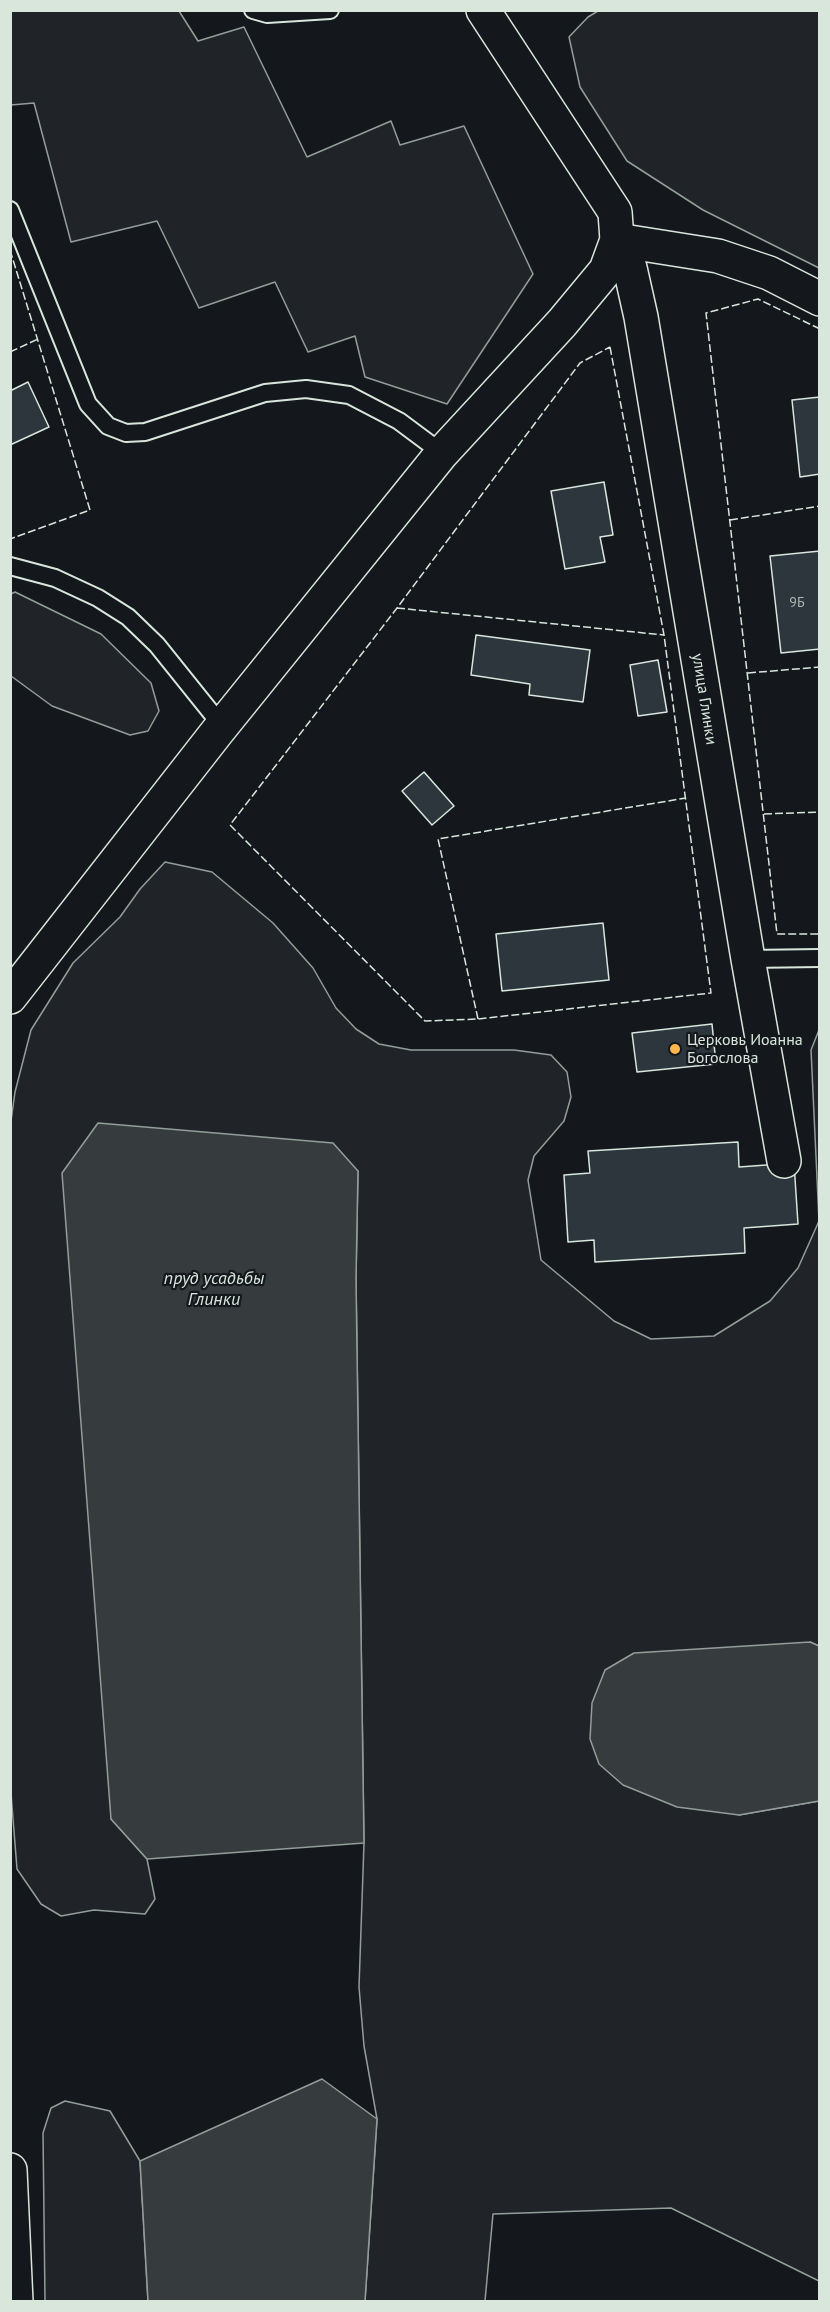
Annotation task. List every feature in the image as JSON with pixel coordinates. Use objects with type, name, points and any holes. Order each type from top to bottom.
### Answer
[{"type":"street","points":[[10,997],[222,726],[442,453],[562,323],[606,270],[617,240],[615,212],[483,10]]},
{"type":"street","points":[[617,240],[718,256],[769,273],[819,299]]},
{"type":"street","name":"улица Глинки","points":[[617,240],[630,268],[641,318],[784,1161]]},
{"type":"street","points":[[10,2170],[16,2301]]},
{"type":"lane","points":[[253,10],[267,14],[330,10]]},
{"type":"lane","points":[[10,210],[88,404],[108,426],[126,434],[146,432],[265,393],[306,389],[349,395],[399,421],[442,453]]},
{"type":"lane","points":[[10,567],[55,578],[98,598],[128,617],[157,645],[222,726]]},
{"type":"lane","points":[[748,959],[819,958]]},
{"type":"shaded area","points":[[10,11],[179,11],[198,41],[244,27],[307,157],[391,121],[400,145],[464,126],[533,274],[447,404],[365,377],[355,336],[308,352],[275,282],[199,308],[157,221],[71,242],[34,103],[11,105]]},
{"type":"shaded area","points":[[598,11],[819,11],[819,268],[703,210],[627,161],[580,87],[569,37],[588,17]]},
{"type":"shaded area","points":[[15,592],[101,634],[151,683],[159,711],[148,731],[130,735],[52,706],[11,676],[11,594]]},
{"type":"shaded area","points":[[165,862],[212,872],[273,923],[313,968],[336,1008],[356,1029],[379,1044],[411,1050],[514,1050],[551,1055],[567,1072],[571,1097],[564,1121],[534,1156],[528,1180],[541,1260],[614,1321],[651,1339],[714,1336],[770,1301],[798,1268],[819,1221],[819,1646],[810,1642],[739,1815],[819,1801],[819,2281],[671,2208],[493,2214],[485,2301],[365,2301],[377,2119],[364,2046],[359,1987],[364,1843],[356,1279],[358,1171],[111,1819],[147,1859],[155,1899],[145,1914],[94,1910],[61,1916],[41,1904],[17,1869],[10,1781],[11,1121],[15,1092],[31,1030],[73,963],[120,917],[140,889]]},
{"type":"shaded area","points":[[819,1030],[819,1221],[811,1050]]},
{"type":"shaded area","points":[[65,2101],[110,2111],[140,2161],[148,2301],[45,2301],[43,2133],[51,2108]]},
{"type":"water","name":"пруд усадьбы Глинки","points":[[98,1123],[333,1143],[358,1171],[356,1279],[364,1843],[147,1859],[111,1819],[62,1173]]},
{"type":"water","points":[[810,1642],[819,1646],[819,1801],[739,1815],[677,1807],[623,1785],[599,1764],[590,1739],[592,1703],[605,1670],[634,1653]]},
{"type":"water","points":[[322,2079],[377,2119],[365,2301],[148,2301],[140,2161]]},
{"type":"building","points":[[28,382],[49,427],[10,445],[10,391]]},
{"type":"building","points":[[820,397],[820,474],[800,477],[792,400]]},
{"type":"building","points":[[604,482],[613,535],[600,537],[605,562],[565,569],[551,491]]},
{"type":"building","points":[[820,551],[820,649],[781,653],[770,556]]},
{"type":"building","points":[[476,635],[590,650],[583,702],[529,695],[530,684],[471,675]]},
{"type":"building","points":[[658,660],[667,712],[638,716],[630,665]]},
{"type":"building","points":[[424,772],[454,806],[432,825],[402,791]]},
{"type":"building","points":[[603,923],[609,980],[502,991],[496,934]]},
{"type":"building","name":"Церковь Иоанна Богослова","points":[[712,1024],[716,1064],[637,1072],[632,1033]]},
{"type":"building","points":[[738,1142],[739,1167],[794,1163],[798,1224],[744,1228],[745,1253],[595,1262],[594,1240],[568,1242],[564,1175],[590,1173],[588,1151]]},
{"type":"fence","points":[[10,250],[90,510],[10,539]]},
{"type":"fence","points":[[820,329],[758,299],[706,313],[777,934],[820,934]]},
{"type":"fence","points":[[10,352],[38,339]]},
{"type":"fence","points":[[610,347],[664,635],[711,993],[478,1019],[425,1021],[230,825],[397,608],[580,363],[610,347]]},
{"type":"fence","points":[[730,520],[820,506]]},
{"type":"fence","points":[[397,608],[664,635]]},
{"type":"fence","points":[[748,673],[820,667]]},
{"type":"fence","points":[[478,1019],[438,839],[686,798]]},
{"type":"fence","points":[[764,814],[820,812]]},
{"type":"place","name":"Церковь Иоанна Богослова","points":[[675,1049]]}]
